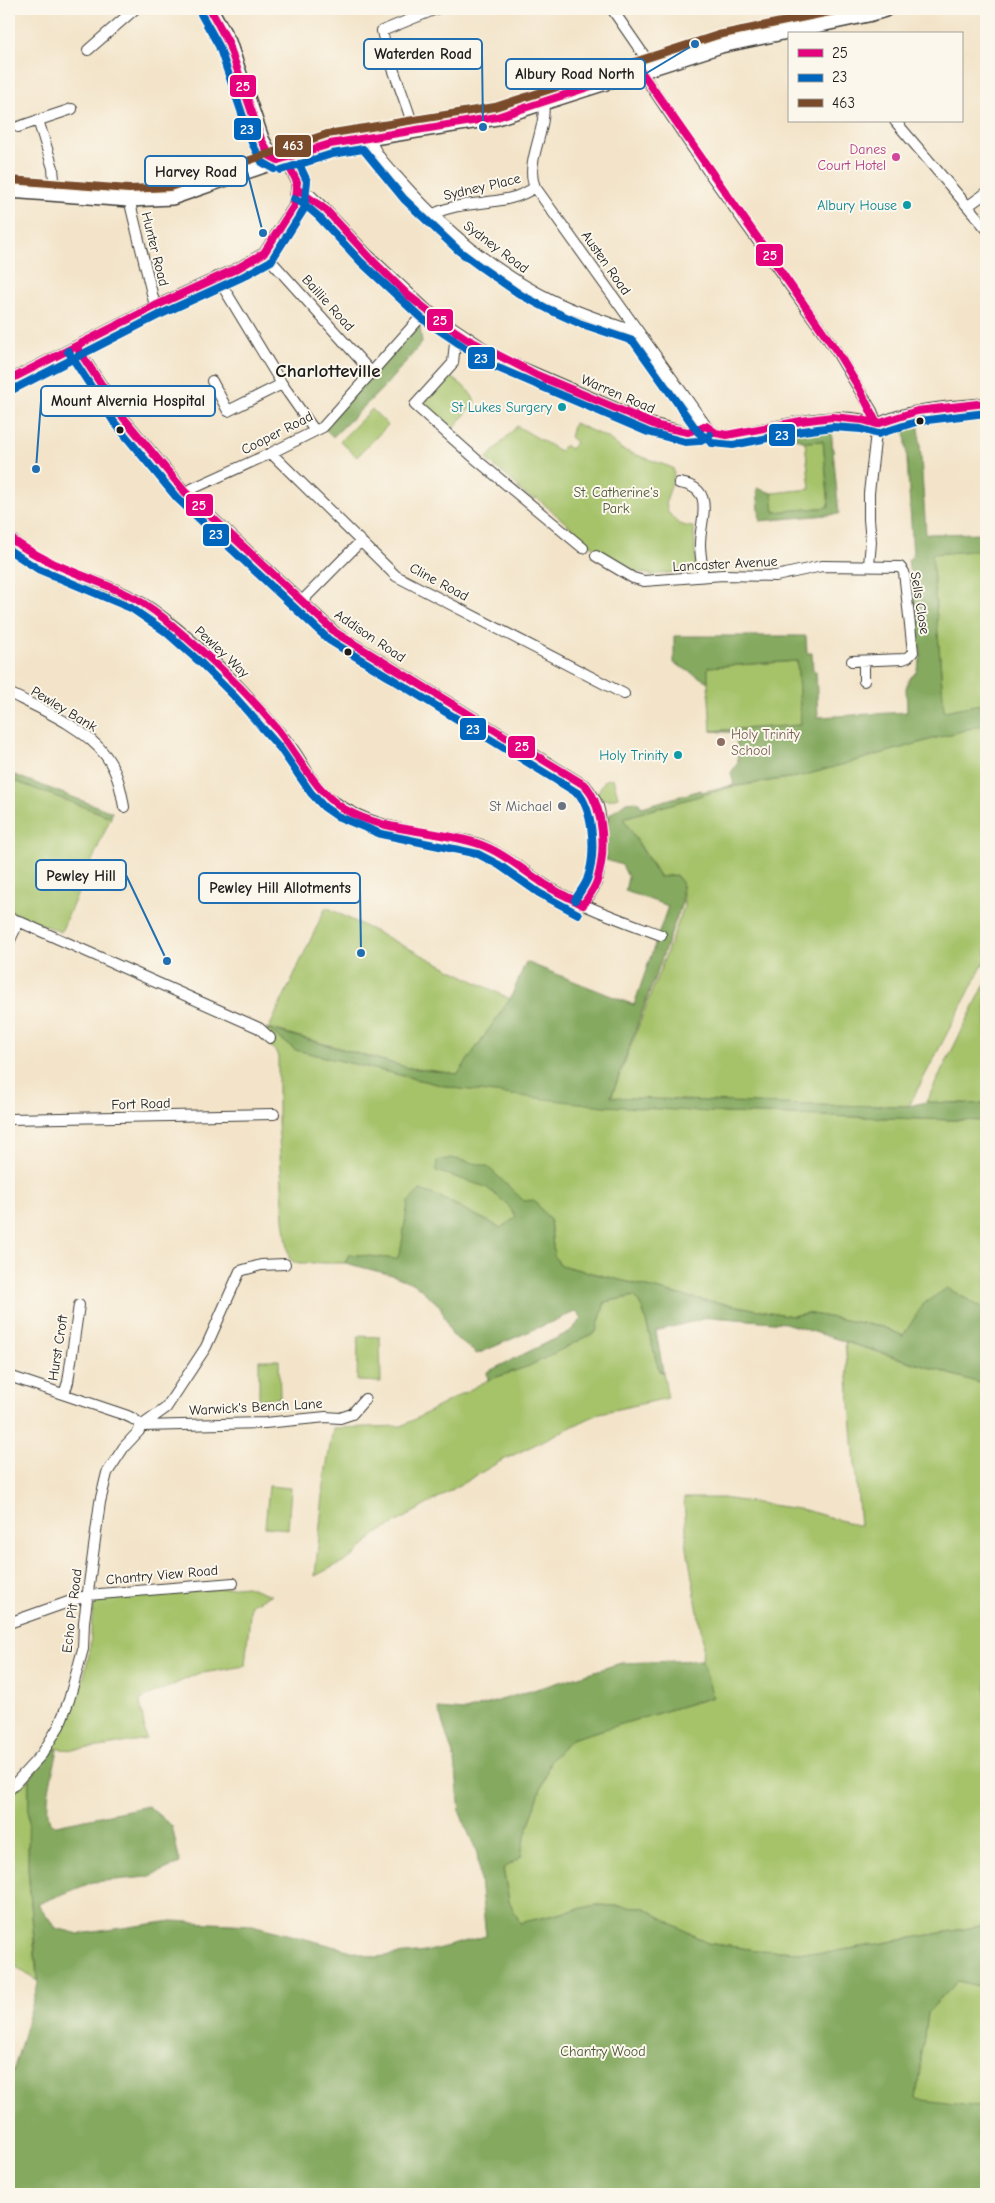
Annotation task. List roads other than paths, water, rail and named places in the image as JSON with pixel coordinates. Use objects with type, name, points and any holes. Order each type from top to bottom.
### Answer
[{"type":"main road","points":[[210,9],[228,42],[261,139],[270,156],[281,159]]},
{"type":"main road","points":[[804,32],[823,29],[835,14],[885,9]]},
{"type":"main road","points":[[9,190],[129,199],[172,197],[330,144],[497,117],[721,45],[788,34]]},
{"type":"street","points":[[88,50],[135,9]]},
{"type":"street","points":[[414,130],[407,102],[386,48],[382,31],[436,9]]},
{"type":"street","points":[[612,9],[708,171],[835,349],[872,411],[877,424],[869,493],[870,565]]},
{"type":"street","points":[[535,187],[532,177],[543,119],[542,102]]},
{"type":"street","points":[[18,127],[72,109]]},
{"type":"street","points":[[38,120],[53,168],[55,193]]},
{"type":"street","points":[[896,122],[986,228]]},
{"type":"street","name":"Sydney Road","points":[[371,138],[371,143],[393,172],[466,244],[527,287],[582,314],[639,333]]},
{"type":"street","points":[[9,380],[154,306],[238,268],[264,253],[294,206],[298,190],[294,175],[281,159]]},
{"type":"street","name":"Sydney Place","points":[[434,214],[450,207],[518,196],[535,187]]},
{"type":"street","name":"Austen Road","points":[[535,187],[706,426]]},
{"type":"street","name":"Warren Road","points":[[298,190],[310,195],[368,256],[427,310],[460,334],[496,356],[651,423],[686,432],[706,426]]},
{"type":"street","points":[[968,206],[986,193]]},
{"type":"street","name":"Hunter Road","points":[[129,199],[154,306]]},
{"type":"street","name":"Baillie Road","points":[[264,253],[372,373]]},
{"type":"street","points":[[217,277],[282,384],[315,431]]},
{"type":"street","name":"Cooper Road","points":[[185,492],[323,427],[427,310]]},
{"type":"street","points":[[460,334],[455,342],[453,363],[415,405],[478,461],[583,548]]},
{"type":"street","name":"Addison Road","points":[[76,346],[122,416],[185,492],[336,633],[586,786],[598,808],[600,844],[598,878],[594,888],[583,904]]},
{"type":"street","points":[[212,381],[228,411],[282,384]]},
{"type":"street","points":[[706,426],[718,434],[737,434],[812,420],[862,418],[877,424],[891,418],[930,408],[986,403]]},
{"type":"street","name":"Cline Road","points":[[271,453],[396,576],[624,694]]},
{"type":"street","points":[[679,483],[693,487],[701,495],[704,503],[700,544],[702,576]]},
{"type":"street","name":"Pewley Way","points":[[9,537],[41,558],[131,596],[182,632],[214,660],[262,712],[289,743],[316,785],[332,800],[358,816],[399,829],[469,841],[484,846],[551,888],[583,904],[661,935]]},
{"type":"street","points":[[301,602],[361,541]]},
{"type":"street","name":"Lancaster Avenue","points":[[596,556],[633,578],[644,581],[702,576],[767,576],[822,566],[860,567],[870,565]]},
{"type":"street","name":"Sells Close","points":[[852,661],[903,659],[913,652],[903,569],[897,566],[870,565]]},
{"type":"street","points":[[864,661],[864,681]]},
{"type":"street","name":"Pewley Bank","points":[[9,692],[67,725],[93,743],[105,755],[117,775],[124,807]]},
{"type":"street","points":[[9,917],[259,1028],[270,1038]]},
{"type":"street","points":[[9,942],[19,921]]},
{"type":"street","name":"Fort Road","points":[[9,1119],[274,1114]]},
{"type":"street","name":"Echo Pit Road","points":[[9,1790],[42,1754],[66,1708],[83,1649],[100,1502],[107,1473],[124,1447],[139,1432],[141,1426],[166,1408],[201,1354],[224,1311],[240,1271],[261,1265],[285,1264]]},
{"type":"street","name":"Hurst Croft","points":[[64,1394],[68,1382],[79,1305]]},
{"type":"street","points":[[9,1376],[132,1418],[141,1426]]},
{"type":"street","name":"Warwick's Bench Lane","points":[[141,1426],[264,1423],[326,1417],[340,1418],[352,1414],[365,1399]]},
{"type":"street","name":"Chantry View Road","points":[[9,1623],[88,1595],[233,1582]]},
{"type":"place","name":"Albury Road North","points":[[695,44]]},
{"type":"place","name":"Waterden Road","points":[[483,127]]},
{"type":"place","name":"Danes Court Hotel","points":[[896,157]]},
{"type":"place","name":"Albury House","points":[[907,205]]},
{"type":"place","name":"Harvey Road","points":[[263,233]]},
{"type":"place","name":"St Lukes Surgery","points":[[562,407]]},
{"type":"place","name":"Mount Alvernia Hospital","points":[[36,469]]},
{"type":"place","name":"Holy Trinity School","points":[[721,742]]},
{"type":"place","name":"Holy Trinity","points":[[678,755]]},
{"type":"place","name":"St Michael","points":[[562,806]]},
{"type":"place","name":"Pewley Hill Allotments","points":[[361,953]]},
{"type":"place","name":"Pewley Hill","points":[[167,961]]},
{"type":"district","name":"Charlotteville","points":[[328,371]]},
{"type":"park label","name":"St. Catherine's Park","points":[[616,500]]},
{"type":"park label","name":"Chantry Wood","points":[[603,2051]]}]
